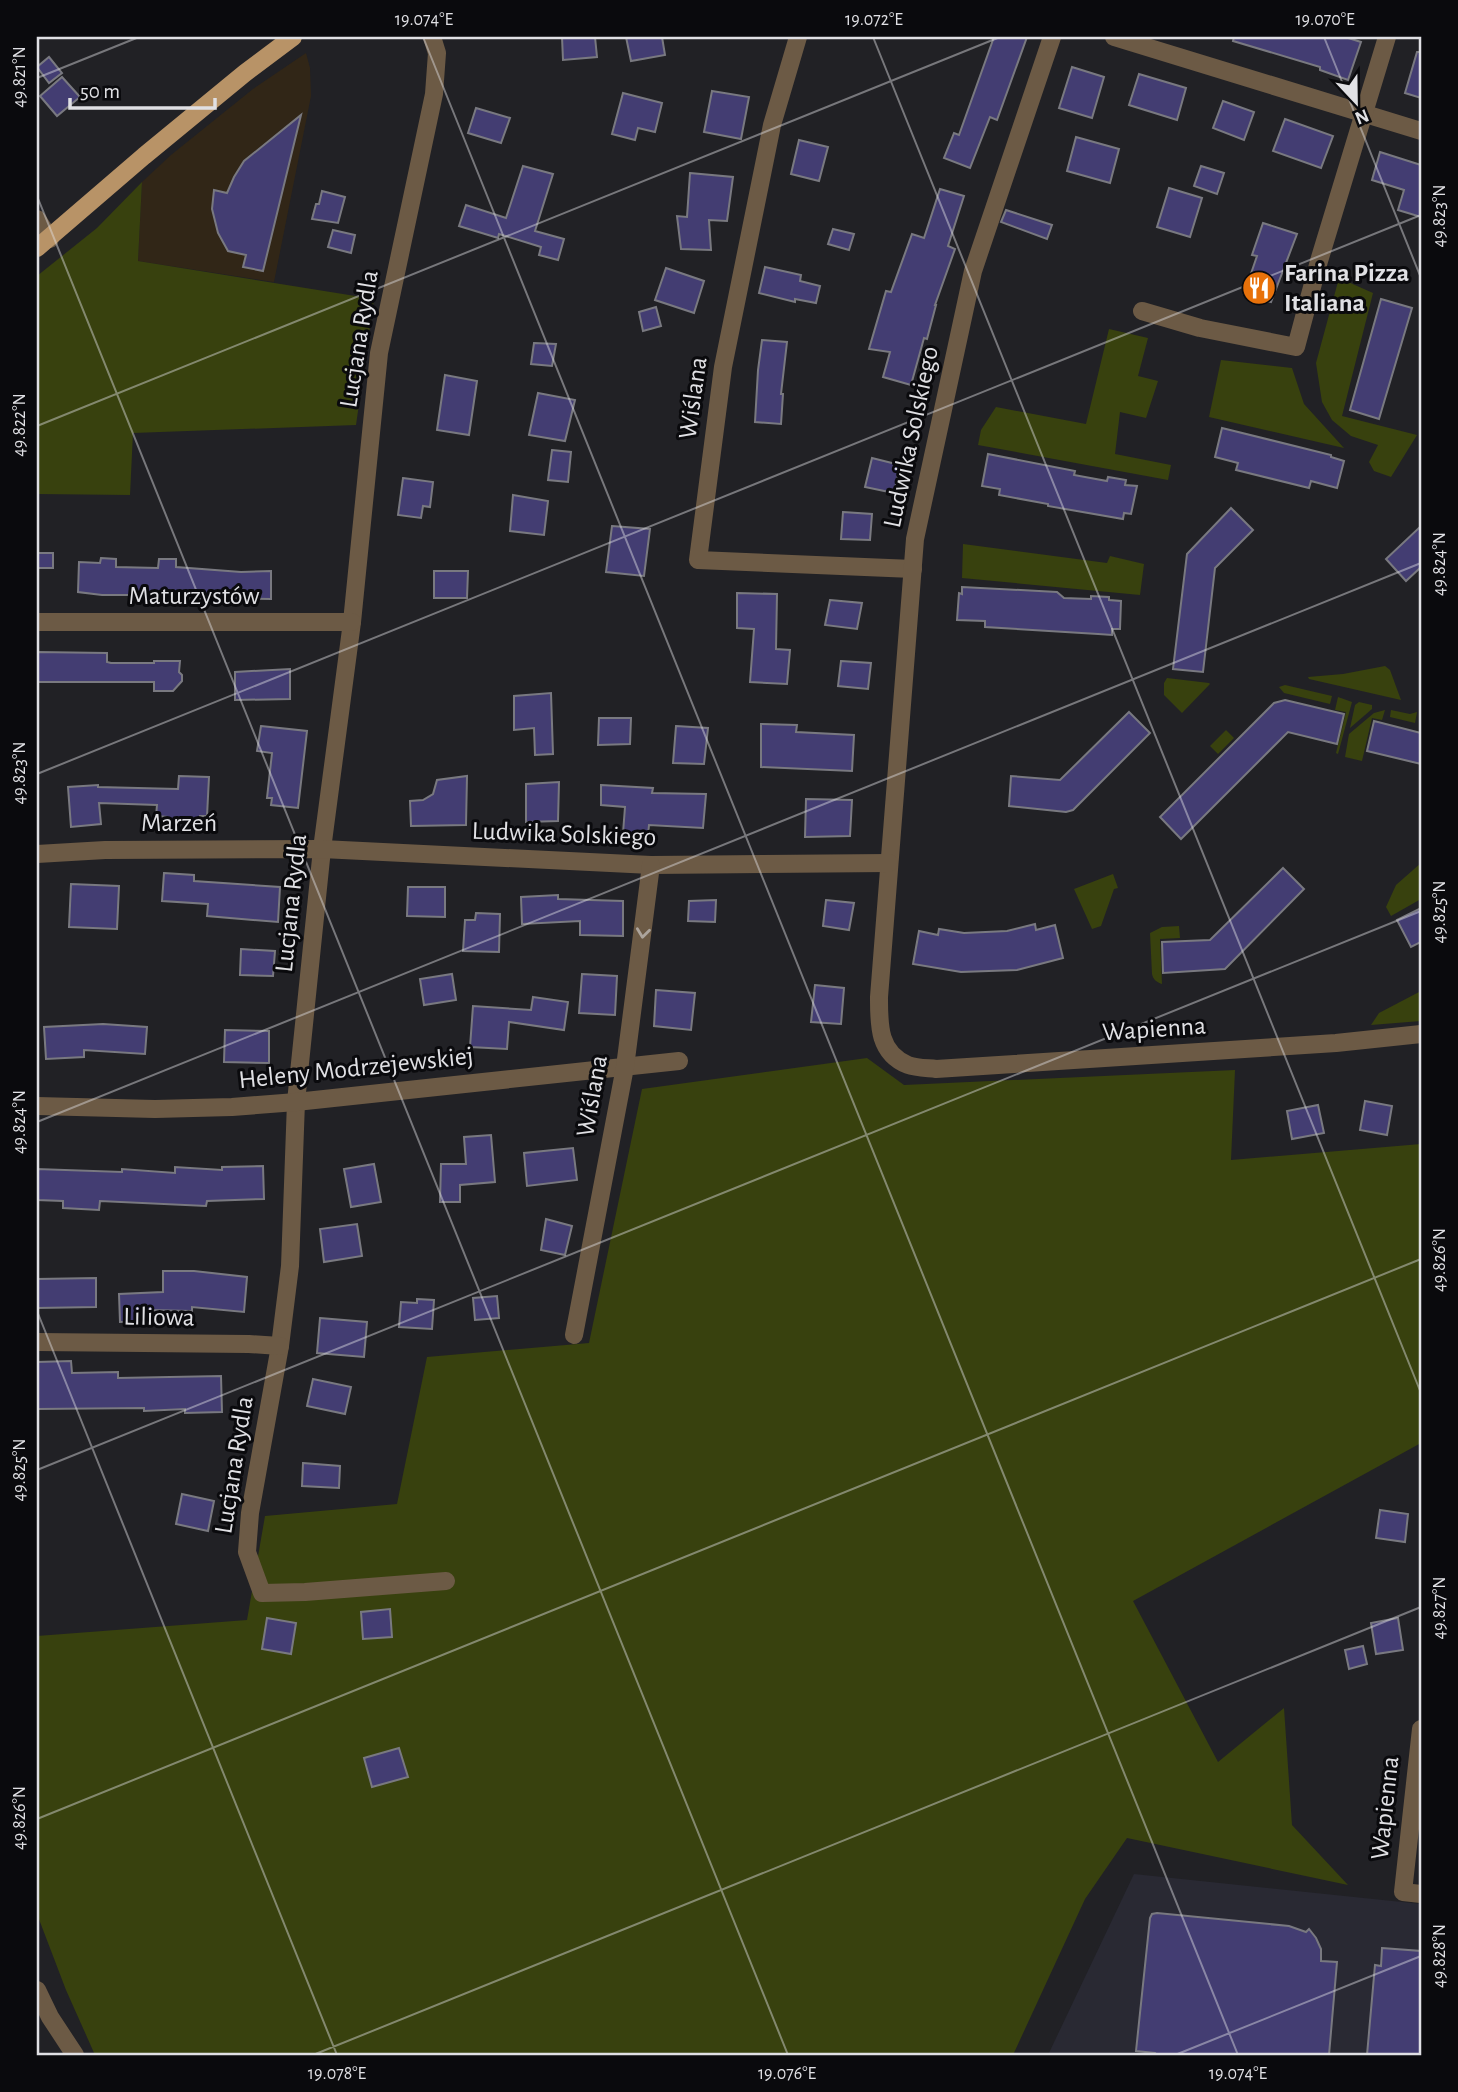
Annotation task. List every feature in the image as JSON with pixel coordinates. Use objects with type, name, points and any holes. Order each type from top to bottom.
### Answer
[{"type":"main road","points":[[43,244],[144,156],[293,37]]},
{"type":"street","name":"Lucjana Rydla","points":[[432,37],[437,53],[434,94],[379,353],[352,622],[322,849],[296,1102],[290,1266],[247,1552],[262,1593],[446,1581]]},
{"type":"street","name":"Wiślana","points":[[798,37],[772,125],[723,367],[698,560],[913,569]]},
{"type":"street","name":"Ludwika Solskiego","points":[[893,1056],[883,1042],[879,1025],[879,997],[915,539],[973,271],[1052,37]]},
{"type":"street","points":[[1114,37],[1421,131]]},
{"type":"street","points":[[1142,311],[1200,328],[1296,347],[1319,261],[1387,37]]},
{"type":"street","points":[[37,219],[43,244]]},
{"type":"street","name":"Maturzystów","points":[[37,622],[352,622]]},
{"type":"street","name":"Ludwika Solskiego","points":[[322,849],[651,865],[889,863]]},
{"type":"street","name":"Marzeń","points":[[37,854],[105,850],[322,849]]},
{"type":"street","name":"Wiślana","points":[[574,1335],[625,1067],[651,865]]},
{"type":"street","name":"Wapienna","points":[[893,1056],[908,1065],[936,1069],[1336,1043],[1421,1034]]},
{"type":"street","name":"Heleny Modrzejewskiej","points":[[37,1106],[168,1109],[232,1107],[679,1061]]},
{"type":"street","name":"Liliowa","points":[[37,1342],[280,1346]]},
{"type":"street","name":"Wapienna","points":[[1421,1729],[1403,1892],[1421,1894]]},
{"type":"street","points":[[37,1990],[50,2017],[75,2055]]},
{"type":"shaded area","points":[[306,53],[310,68],[311,96],[274,282],[138,261],[142,182],[253,89]]},
{"type":"shaded area","points":[[1134,1874],[1421,1904],[1421,2055],[1048,2055]]},
{"type":"green space","points":[[142,182],[138,261],[374,299],[356,425],[133,433],[130,495],[37,494],[37,276],[97,228]]},
{"type":"green space","points":[[1339,278],[1373,293],[1342,416],[1417,435],[1391,477],[1374,471],[1369,462],[1378,445],[1351,436],[1332,420],[1322,402],[1316,363]]},
{"type":"green space","points":[[1109,329],[1148,338],[1138,376],[1158,381],[1146,418],[1120,412],[1115,454],[1171,465],[1168,480],[978,445],[981,430],[996,407],[1086,424]]},
{"type":"green space","points":[[1221,360],[1292,368],[1304,404],[1344,448],[1209,417]]},
{"type":"green space","points":[[963,544],[1107,563],[1110,556],[1144,564],[1140,595],[962,578]]},
{"type":"green space","points":[[1385,666],[1390,670],[1401,700],[1308,677],[1343,674]]},
{"type":"green space","points":[[1167,678],[1210,684],[1182,713],[1164,695]]},
{"type":"green space","points":[[1285,685],[1332,696],[1330,704],[1284,693],[1279,687]]},
{"type":"green space","points":[[1338,697],[1352,702],[1338,754],[1336,753],[1346,712],[1335,710]]},
{"type":"green space","points":[[1359,702],[1372,705],[1372,709],[1350,728],[1355,705]]},
{"type":"green space","points":[[1385,710],[1382,720],[1372,718],[1362,761],[1345,757],[1349,734],[1374,713]]},
{"type":"green space","points":[[1391,710],[1410,714],[1417,712],[1415,723],[1390,717]]},
{"type":"green space","points":[[1226,730],[1234,738],[1218,754],[1210,746]]},
{"type":"green space","points":[[1421,863],[1421,899],[1391,916],[1386,907],[1396,885]]},
{"type":"green space","points":[[1113,874],[1118,888],[1114,889],[1101,926],[1092,929],[1074,889]]},
{"type":"green space","points":[[1179,926],[1180,938],[1160,939],[1162,984],[1155,980],[1152,974],[1150,933],[1162,927]]},
{"type":"green space","points":[[1421,991],[1421,1021],[1371,1025],[1379,1013]]},
{"type":"green space","points":[[867,1058],[904,1085],[1235,1070],[1231,1160],[1421,1144],[1421,1443],[1133,1601],[1218,1762],[1284,1708],[1292,1825],[1348,1885],[1127,1838],[1085,1899],[1013,2055],[95,2055],[37,1914],[37,1636],[247,1620],[265,1516],[397,1504],[427,1357],[589,1343],[642,1089]]},
{"type":"building","points":[[562,37],[595,37],[597,57],[563,60]]},
{"type":"building","points":[[626,37],[662,37],[665,55],[631,61]]},
{"type":"building","points":[[994,37],[1027,37],[997,120],[990,117],[970,168],[944,158],[954,133],[959,135]]},
{"type":"building","points":[[1234,37],[1345,37],[1361,42],[1348,80],[1320,70],[1320,67],[1233,41]]},
{"type":"building","points":[[1417,52],[1421,52],[1421,98],[1405,93]]},
{"type":"building","points":[[49,57],[62,73],[49,83],[37,67]]},
{"type":"building","points":[[1072,67],[1104,77],[1092,118],[1059,108]]},
{"type":"building","points":[[1139,74],[1186,88],[1177,120],[1129,105]]},
{"type":"building","points":[[62,77],[80,97],[57,116],[40,96]]},
{"type":"building","points":[[712,91],[749,97],[741,139],[704,132]]},
{"type":"building","points":[[623,93],[662,103],[655,132],[638,128],[635,140],[612,134]]},
{"type":"building","points":[[1223,101],[1254,112],[1244,140],[1213,128]]},
{"type":"building","points":[[476,108],[510,118],[501,143],[468,133]]},
{"type":"building","points":[[301,115],[263,271],[243,267],[246,255],[228,251],[218,233],[212,209],[214,190],[227,193],[244,161]]},
{"type":"building","points":[[1285,119],[1333,136],[1321,168],[1273,151]]},
{"type":"building","points":[[1076,137],[1119,149],[1110,183],[1067,171]]},
{"type":"building","points":[[799,140],[828,147],[819,181],[791,174]]},
{"type":"building","points":[[1380,152],[1421,165],[1421,217],[1398,210],[1404,190],[1372,180]]},
{"type":"building","points":[[523,166],[553,174],[535,231],[564,239],[558,260],[539,255],[541,247],[499,234],[498,238],[459,226],[466,205],[506,218]]},
{"type":"building","points":[[1201,166],[1224,173],[1217,194],[1194,186]]},
{"type":"building","points":[[690,173],[733,177],[727,221],[709,220],[711,250],[681,249],[677,216],[687,217]]},
{"type":"building","points":[[1169,188],[1202,198],[1190,237],[1157,227]]},
{"type":"building","points":[[940,189],[964,196],[948,246],[955,249],[911,385],[883,377],[890,352],[869,349],[886,291],[891,292],[912,234],[924,238]]},
{"type":"building","points":[[322,191],[345,197],[338,223],[312,219]]},
{"type":"building","points":[[1006,210],[1052,225],[1047,239],[1001,222]]},
{"type":"building","points":[[1263,223],[1297,234],[1271,302],[1244,294],[1257,256],[1252,255]]},
{"type":"building","points":[[833,229],[854,234],[849,250],[828,244]]},
{"type":"building","points":[[333,230],[355,235],[351,253],[328,247]]},
{"type":"building","points":[[765,267],[801,275],[800,281],[820,286],[816,303],[795,299],[795,302],[759,293]]},
{"type":"building","points":[[666,268],[704,281],[694,313],[655,300]]},
{"type":"building","points":[[1381,299],[1412,308],[1379,419],[1350,410]]},
{"type":"building","points":[[656,307],[661,326],[643,331],[639,312]]},
{"type":"building","points":[[762,340],[787,342],[781,394],[781,424],[755,422]]},
{"type":"building","points":[[534,343],[556,344],[552,366],[531,364]]},
{"type":"building","points":[[445,375],[477,381],[469,435],[437,430]]},
{"type":"building","points":[[538,393],[575,400],[565,441],[529,435]]},
{"type":"building","points":[[1222,428],[1331,455],[1344,461],[1337,488],[1311,481],[1309,488],[1236,470],[1238,463],[1215,457]]},
{"type":"building","points":[[552,450],[571,452],[568,482],[548,480]]},
{"type":"building","points":[[988,454],[1075,471],[1074,475],[1107,481],[1108,477],[1126,480],[1125,485],[1137,486],[1131,514],[1124,513],[1123,519],[999,495],[1000,489],[982,486]]},
{"type":"building","points":[[872,458],[900,465],[894,493],[865,487]]},
{"type":"building","points":[[403,478],[433,482],[430,507],[423,506],[421,518],[398,515]]},
{"type":"building","points":[[513,495],[548,501],[544,535],[510,531]]},
{"type":"building","points":[[1231,508],[1253,530],[1215,568],[1203,672],[1173,669],[1187,554]]},
{"type":"building","points":[[843,512],[872,514],[870,540],[841,539]]},
{"type":"building","points":[[612,526],[650,529],[644,576],[606,572]]},
{"type":"building","points":[[1421,526],[1421,567],[1406,581],[1386,559]]},
{"type":"building","points":[[37,553],[53,553],[53,568],[37,568]]},
{"type":"building","points":[[101,558],[116,559],[116,567],[158,568],[159,559],[176,559],[176,567],[241,572],[271,571],[271,599],[199,598],[199,595],[102,595],[78,592],[79,562],[100,563]]},
{"type":"building","points":[[434,571],[468,571],[467,598],[434,598]]},
{"type":"building","points":[[962,587],[1057,592],[1064,598],[1109,597],[1109,600],[1121,601],[1120,629],[1112,629],[1112,635],[985,627],[985,621],[957,620]]},
{"type":"building","points":[[737,593],[777,594],[776,649],[790,650],[787,684],[750,682],[754,629],[737,628]]},
{"type":"building","points":[[830,600],[862,603],[857,629],[825,625]]},
{"type":"building","points":[[37,652],[107,653],[107,662],[111,663],[180,661],[182,681],[173,691],[154,691],[154,682],[37,682]]},
{"type":"building","points":[[841,661],[871,663],[868,689],[838,686]]},
{"type":"building","points":[[290,669],[290,699],[235,700],[235,672]]},
{"type":"building","points":[[551,693],[553,754],[535,755],[534,728],[514,730],[514,696]]},
{"type":"building","points":[[1285,700],[1344,714],[1337,744],[1288,732],[1181,839],[1160,817],[1274,703]]},
{"type":"building","points":[[1129,712],[1150,733],[1073,810],[1066,812],[1009,806],[1011,776],[1060,780]]},
{"type":"building","points":[[599,718],[631,718],[630,744],[598,745]]},
{"type":"building","points":[[1374,721],[1421,733],[1421,764],[1367,751]]},
{"type":"building","points":[[761,724],[797,725],[796,732],[854,735],[852,771],[761,767]]},
{"type":"building","points":[[261,726],[307,731],[298,808],[271,805],[272,798],[267,798],[272,753],[257,751]]},
{"type":"building","points":[[676,726],[708,728],[704,764],[673,763]]},
{"type":"building","points":[[179,776],[209,777],[207,816],[200,816],[199,823],[166,821],[167,817],[156,816],[157,805],[99,803],[101,824],[71,827],[68,787],[98,785],[178,789]]},
{"type":"building","points":[[467,776],[466,825],[411,826],[410,801],[423,800],[433,794],[437,780]]},
{"type":"building","points":[[559,782],[558,821],[526,822],[526,784]]},
{"type":"building","points":[[601,785],[653,788],[652,793],[706,794],[703,828],[649,825],[648,835],[623,833],[625,807],[601,805]]},
{"type":"building","points":[[806,799],[852,800],[850,836],[805,837]]},
{"type":"building","points":[[1283,868],[1304,889],[1225,969],[1163,973],[1162,942],[1210,940]]},
{"type":"building","points":[[164,873],[194,875],[194,881],[280,887],[278,922],[207,916],[208,904],[162,901]]},
{"type":"building","points":[[71,884],[119,886],[117,929],[69,927]]},
{"type":"building","points":[[408,887],[445,887],[445,917],[407,916]]},
{"type":"building","points":[[558,895],[558,899],[623,901],[623,936],[580,935],[580,921],[522,924],[521,897]]},
{"type":"building","points":[[716,900],[715,922],[688,921],[689,901]]},
{"type":"building","points":[[826,900],[854,903],[849,930],[823,926]]},
{"type":"building","points":[[1421,908],[1421,942],[1411,947],[1397,920]]},
{"type":"building","points":[[476,913],[500,914],[499,952],[463,951],[465,920],[475,920]]},
{"type":"building","points":[[1035,924],[1036,930],[1055,925],[1063,958],[1017,970],[961,972],[913,964],[919,931],[938,935],[939,929],[964,933],[1007,931]]},
{"type":"building","points":[[241,949],[275,951],[273,976],[240,975]]},
{"type":"building","points":[[452,974],[456,1000],[424,1005],[420,979]]},
{"type":"building","points":[[582,974],[617,976],[615,1015],[579,1013]]},
{"type":"building","points":[[815,985],[844,988],[841,1024],[811,1022]]},
{"type":"building","points":[[656,990],[695,993],[691,1030],[654,1026]]},
{"type":"building","points":[[533,997],[568,1002],[564,1030],[509,1022],[507,1049],[470,1047],[473,1006],[531,1010]]},
{"type":"building","points":[[103,1024],[147,1027],[145,1054],[84,1050],[84,1057],[46,1059],[44,1027]]},
{"type":"building","points":[[225,1030],[269,1031],[269,1063],[224,1062]]},
{"type":"building","points":[[1365,1101],[1392,1106],[1387,1135],[1360,1130]]},
{"type":"building","points":[[1318,1105],[1324,1133],[1292,1139],[1287,1111]]},
{"type":"building","points":[[491,1135],[495,1182],[460,1185],[460,1202],[440,1202],[441,1164],[466,1164],[464,1137]]},
{"type":"building","points":[[573,1148],[577,1180],[527,1186],[524,1153]]},
{"type":"building","points":[[374,1164],[381,1202],[351,1207],[344,1169]]},
{"type":"building","points":[[263,1166],[264,1199],[207,1201],[206,1206],[100,1201],[99,1210],[63,1208],[63,1201],[37,1200],[37,1169],[122,1172],[122,1169],[175,1173],[175,1167],[222,1170],[222,1167]]},
{"type":"building","points":[[546,1219],[572,1226],[565,1255],[541,1250]]},
{"type":"building","points":[[357,1224],[362,1256],[324,1262],[320,1229]]},
{"type":"building","points":[[163,1271],[194,1271],[247,1277],[244,1312],[192,1307],[192,1311],[148,1310],[148,1321],[120,1322],[119,1294],[163,1292]]},
{"type":"building","points":[[96,1278],[96,1307],[37,1308],[37,1279]]},
{"type":"building","points":[[497,1296],[499,1318],[475,1320],[473,1298]]},
{"type":"building","points":[[417,1299],[434,1300],[432,1329],[399,1327],[401,1302],[417,1303]]},
{"type":"building","points":[[320,1318],[367,1322],[364,1357],[317,1353]]},
{"type":"building","points":[[71,1361],[72,1373],[118,1372],[118,1378],[221,1376],[222,1412],[185,1413],[185,1409],[144,1411],[144,1408],[37,1409],[37,1362]]},
{"type":"building","points":[[313,1379],[351,1387],[345,1414],[307,1406]]},
{"type":"building","points":[[303,1463],[340,1466],[339,1488],[302,1486]]},
{"type":"building","points":[[182,1494],[214,1501],[208,1531],[176,1524]]},
{"type":"building","points":[[1380,1510],[1408,1514],[1405,1542],[1376,1538]]},
{"type":"building","points":[[390,1609],[392,1637],[363,1639],[361,1612]]},
{"type":"building","points":[[267,1618],[296,1623],[291,1654],[262,1649]]},
{"type":"building","points":[[1398,1618],[1403,1650],[1376,1654],[1371,1623]]},
{"type":"building","points":[[1363,1646],[1367,1664],[1349,1669],[1345,1650]]},
{"type":"building","points":[[399,1748],[408,1777],[372,1787],[364,1758]]},
{"type":"building","points":[[1157,1913],[1289,1926],[1306,1932],[1309,1929],[1321,1949],[1321,1961],[1337,1962],[1329,2055],[1157,2055],[1136,2051],[1150,1918]]},
{"type":"building","points":[[1382,1948],[1421,1951],[1421,2055],[1367,2055],[1375,1965],[1381,1966]]},
{"type":"place","name":"Farina Pizza Italiana","points":[[1259,288]]}]
